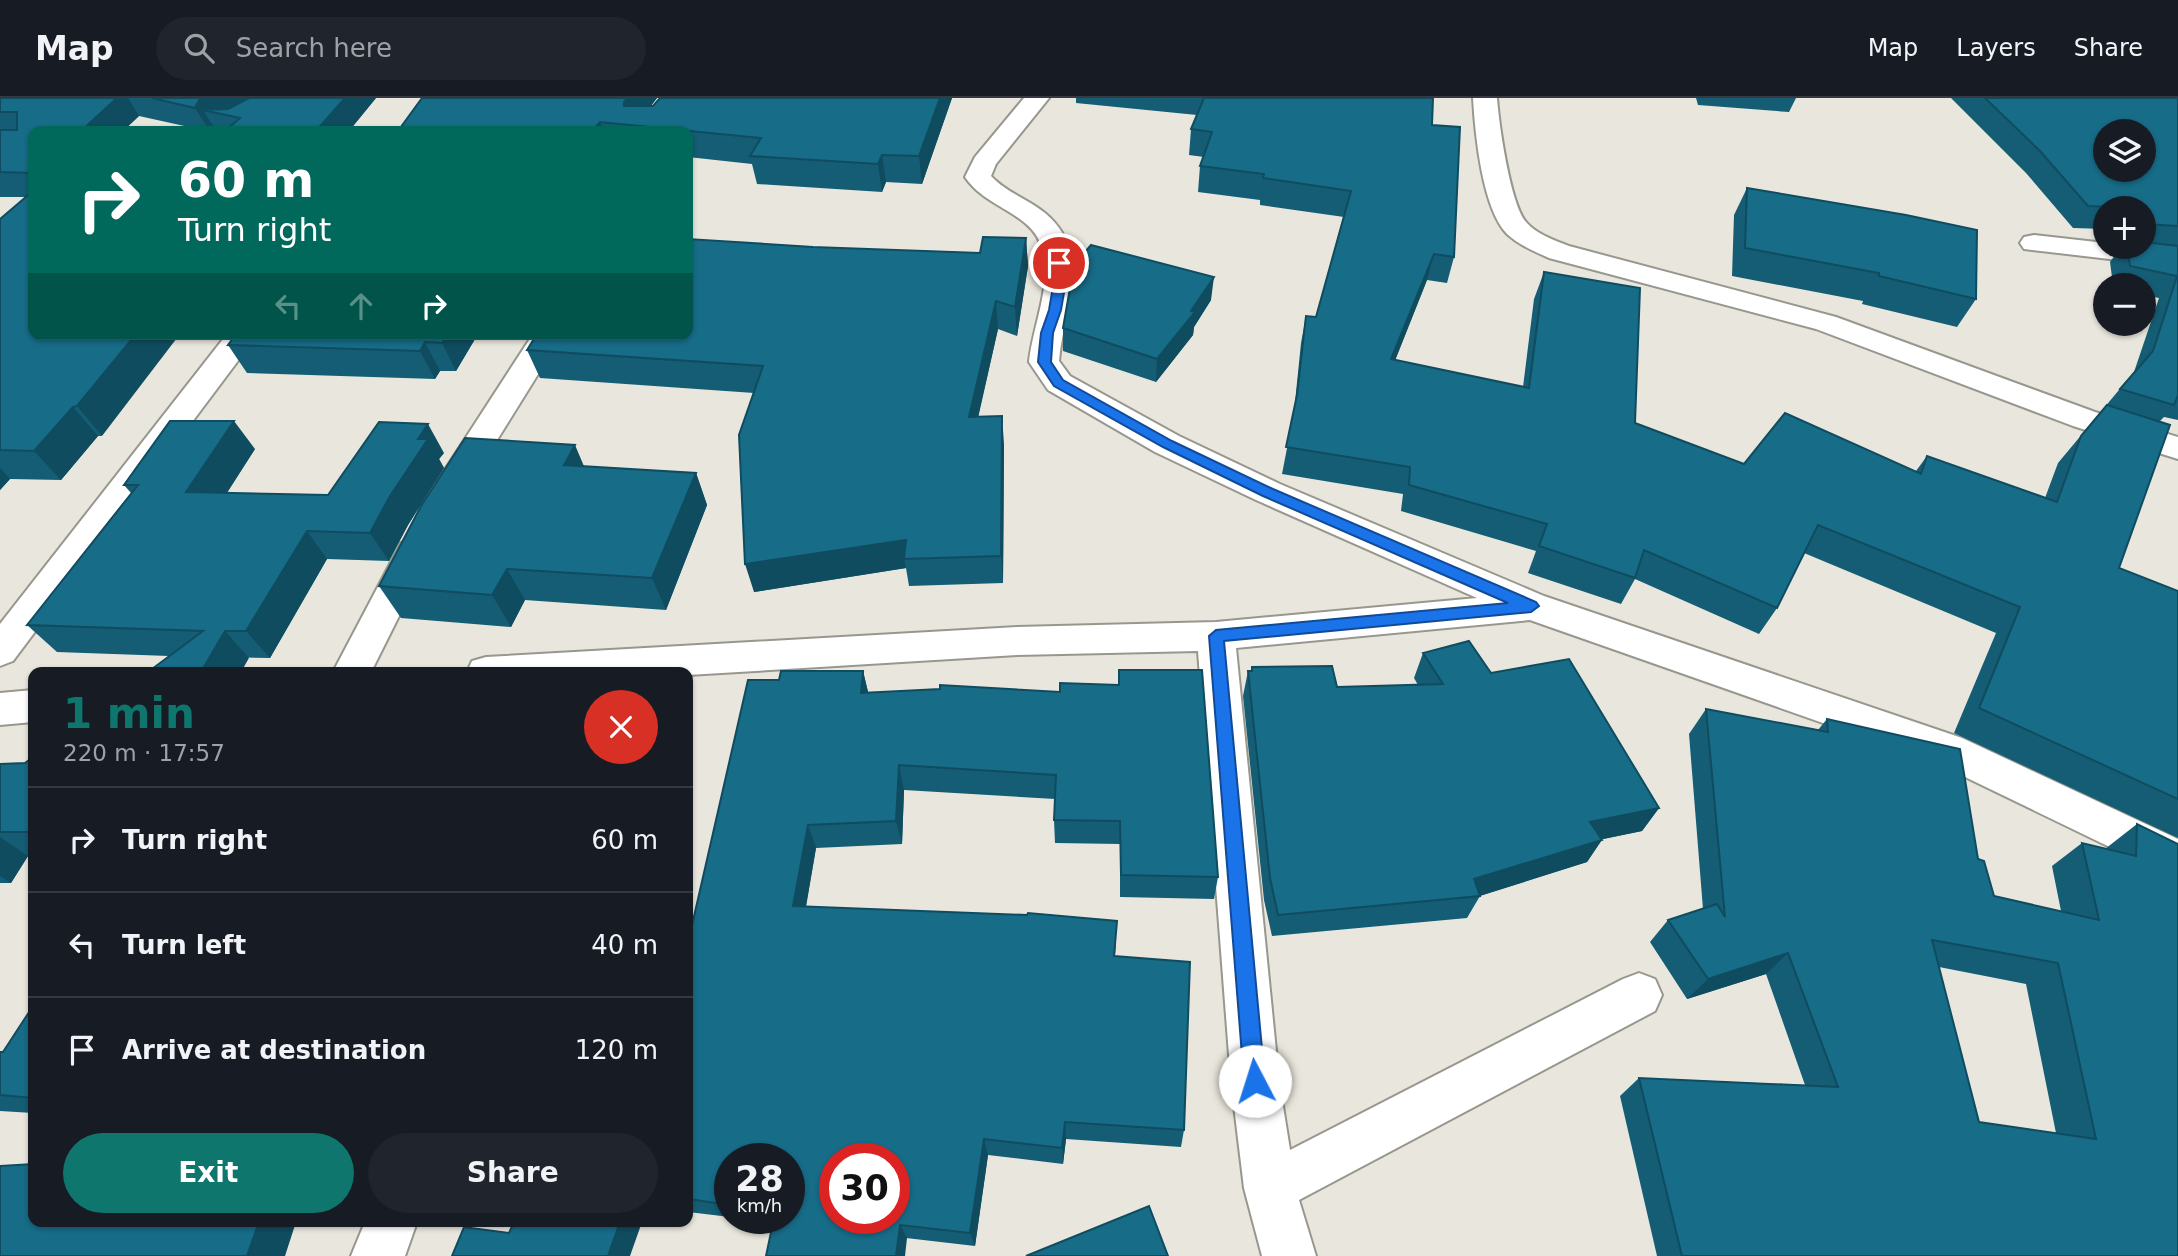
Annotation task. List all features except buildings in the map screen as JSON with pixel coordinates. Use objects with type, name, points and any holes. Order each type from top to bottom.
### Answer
[{"type":"street","points":[[1037,98],[984,162],[978,177],[987,190],[1037,218],[1057,245],[1060,281],[1055,310],[1047,333],[1044,362],[1059,383],[1167,444],[1255,486],[1531,606],[1948,750],[2124,832],[2178,861]]},
{"type":"street","points":[[1485,98],[1485,121],[1510,222],[1528,238],[1559,252],[1826,323],[2084,419],[2178,448]]},
{"type":"street","points":[[2034,243],[2178,259]]},
{"type":"street","points":[[0,651],[238,340]]},
{"type":"street","points":[[355,667],[434,515],[544,340]]},
{"type":"street","points":[[631,667],[1017,641],[1216,636],[1531,606]]},
{"type":"street","points":[[1216,636],[1255,1081],[1270,1188],[1289,1256]]},
{"type":"street","points":[[0,709],[28,706]]},
{"type":"street","points":[[1270,1188],[1639,995]]},
{"type":"street","points":[[378,1256],[389,1227]]},
{"type":"route","points":[[1059,263],[1060,281],[1055,310],[1047,333],[1044,362],[1059,383],[1167,444],[1268,492],[1531,606],[1216,636],[1255,1081]]}]
